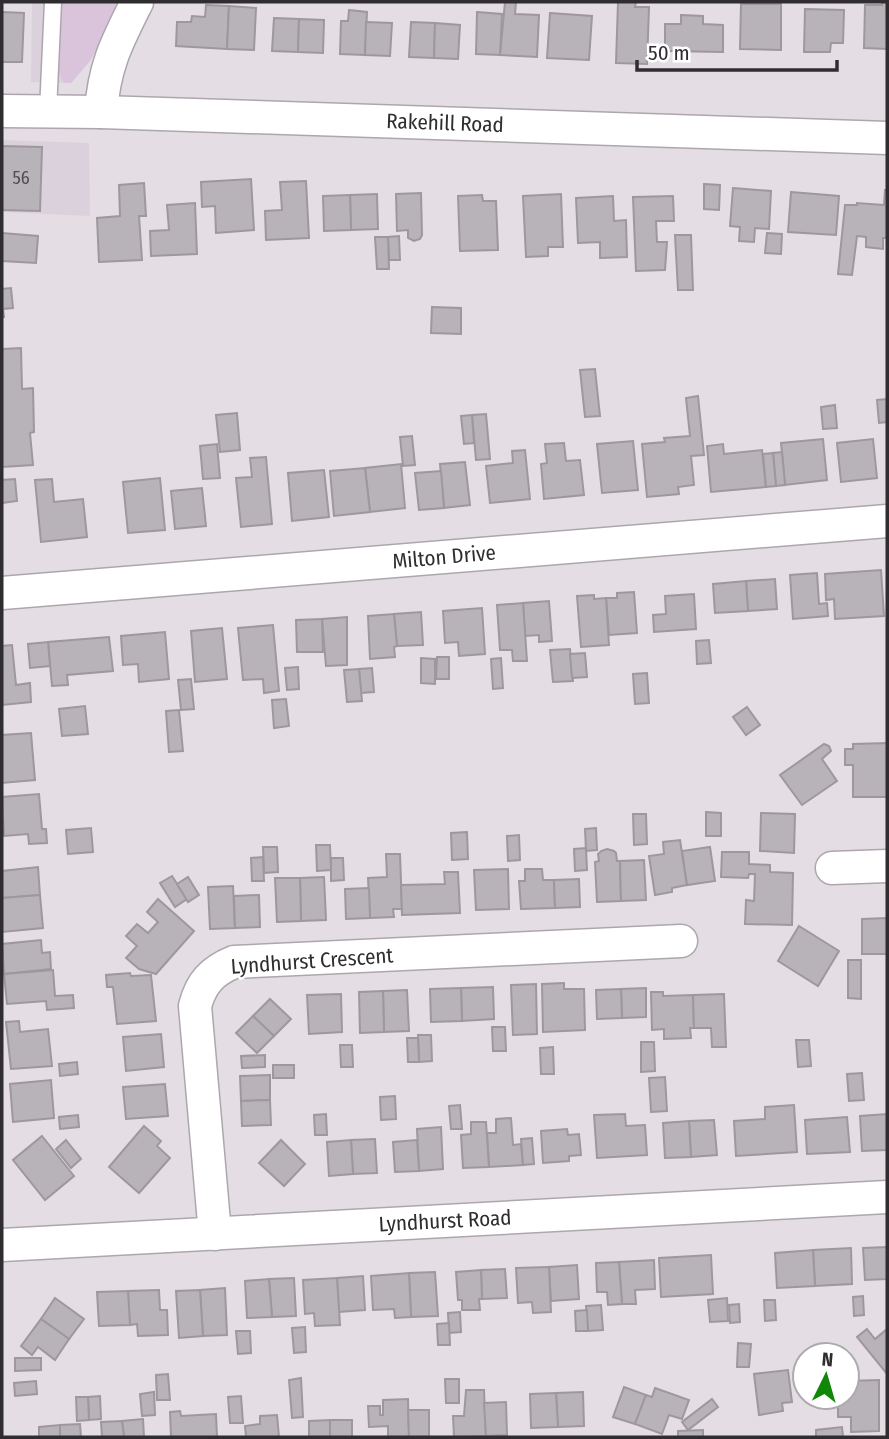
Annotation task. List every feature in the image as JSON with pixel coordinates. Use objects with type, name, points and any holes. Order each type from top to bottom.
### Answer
[{"type":"street","points":[[101,112],[103,85],[110,57],[137,2]]},
{"type":"street","name":"Rakehill Road","points":[[2,111],[887,138]]},
{"type":"street","name":"Milton Drive","points":[[2,593],[887,521]]},
{"type":"street","points":[[832,868],[887,866]]},
{"type":"street","name":"Lyndhurst Crescent","points":[[215,1234],[195,1006],[203,984],[219,968],[234,962],[681,941]]},
{"type":"street","name":"Lyndhurst Road","points":[[2,1245],[887,1196]]},
{"type":"lane","points":[[48,111],[53,2]]},
{"type":"shaded area","points":[[32,2],[122,2],[90,61],[71,83],[31,82]]},
{"type":"shaded area","points":[[61,2],[122,2],[90,61],[71,83],[64,83],[59,73]]},
{"type":"shaded area","points":[[2,140],[89,143],[90,216],[2,212]]},
{"type":"building","points":[[505,2],[516,2],[515,14],[539,15],[537,57],[500,55]]},
{"type":"building","points":[[618,2],[636,2],[635,7],[649,7],[647,64],[616,63]]},
{"type":"building","points":[[882,2],[887,2],[887,49],[864,48],[865,5],[882,5]]},
{"type":"building","points":[[741,4],[781,4],[781,50],[740,49]]},
{"type":"building","points":[[206,5],[229,6],[227,49],[176,46],[177,22],[191,22],[192,16],[205,17]]},
{"type":"building","points":[[229,6],[256,8],[254,50],[227,49]]},
{"type":"building","points":[[805,9],[844,10],[843,43],[831,43],[830,52],[804,52]]},
{"type":"building","points":[[349,10],[367,12],[365,55],[340,54],[341,21],[348,21]]},
{"type":"building","points":[[2,12],[24,13],[22,62],[2,62]]},
{"type":"building","points":[[477,12],[502,14],[500,55],[476,54]]},
{"type":"building","points":[[550,13],[592,16],[589,60],[547,58]]},
{"type":"building","points":[[681,15],[703,16],[703,24],[723,25],[723,52],[665,51],[665,24],[681,24]]},
{"type":"building","points":[[274,18],[299,19],[298,52],[272,51]]},
{"type":"building","points":[[299,19],[324,20],[323,53],[298,52]]},
{"type":"building","points":[[366,22],[392,23],[390,56],[365,55]]},
{"type":"building","points":[[411,22],[435,23],[434,58],[409,57]]},
{"type":"building","points":[[435,23],[460,25],[458,59],[434,58]]},
{"type":"building","points":[[2,146],[42,147],[40,211],[2,210]]},
{"type":"building","points":[[251,179],[254,230],[216,233],[215,206],[202,207],[201,182]]},
{"type":"building","points":[[306,181],[309,238],[266,240],[265,211],[282,210],[280,182]]},
{"type":"building","points":[[144,183],[146,216],[139,216],[142,260],[99,262],[97,218],[120,216],[119,185]]},
{"type":"building","points":[[704,184],[720,185],[719,210],[704,209]]},
{"type":"building","points":[[733,188],[771,191],[769,229],[755,228],[754,242],[739,241],[740,227],[730,226]]},
{"type":"building","points":[[885,190],[887,238],[883,238],[883,249],[866,247],[866,237],[857,236],[852,275],[838,274],[845,205],[884,205]]},
{"type":"building","points":[[791,192],[839,196],[836,235],[788,232]]},
{"type":"building","points":[[421,193],[422,235],[414,241],[408,238],[408,230],[397,231],[396,194]]},
{"type":"building","points":[[377,194],[378,229],[351,230],[350,195]]},
{"type":"building","points":[[561,194],[563,247],[548,247],[548,256],[526,257],[523,196]]},
{"type":"building","points":[[350,195],[351,230],[324,231],[323,196]]},
{"type":"building","points":[[482,195],[483,201],[496,201],[498,250],[460,251],[458,196]]},
{"type":"building","points":[[613,196],[614,221],[626,220],[627,257],[600,258],[600,242],[578,243],[576,198]]},
{"type":"building","points":[[673,196],[674,221],[656,221],[657,242],[667,242],[665,270],[636,271],[633,197]]},
{"type":"building","points":[[195,203],[197,254],[151,256],[150,231],[169,230],[167,205]]},
{"type":"building","points":[[2,233],[38,236],[36,263],[2,261]]},
{"type":"building","points":[[767,233],[782,234],[781,254],[765,253]]},
{"type":"building","points":[[675,235],[691,235],[693,290],[678,290]]},
{"type":"building","points":[[399,236],[400,260],[389,260],[388,237]]},
{"type":"building","points":[[375,237],[388,237],[389,269],[377,269]]},
{"type":"building","points":[[11,288],[13,308],[3,309],[2,317],[2,289]]},
{"type":"building","points":[[432,307],[461,308],[461,334],[431,333]]},
{"type":"building","points":[[21,348],[22,389],[33,388],[34,432],[30,433],[33,465],[2,467],[2,349]]},
{"type":"building","points":[[595,369],[600,416],[585,417],[580,370]]},
{"type":"building","points":[[698,396],[704,455],[691,456],[694,485],[678,487],[679,494],[647,497],[642,444],[665,442],[664,438],[690,436],[686,398]]},
{"type":"building","points":[[887,399],[887,422],[879,423],[877,400]]},
{"type":"building","points":[[835,405],[837,428],[823,429],[821,407]]},
{"type":"building","points":[[237,413],[240,450],[220,452],[216,415]]},
{"type":"building","points":[[486,414],[490,459],[476,460],[472,415]]},
{"type":"building","points":[[472,415],[474,443],[464,444],[461,416]]},
{"type":"building","points":[[412,436],[415,465],[403,466],[400,437]]},
{"type":"building","points":[[823,439],[827,480],[785,485],[781,443]]},
{"type":"building","points":[[873,439],[877,478],[841,482],[837,443]]},
{"type":"building","points":[[633,441],[638,490],[602,493],[597,444]]},
{"type":"building","points":[[564,443],[566,461],[580,460],[584,495],[544,499],[541,464],[547,463],[545,444]]},
{"type":"building","points":[[217,444],[220,478],[203,479],[200,446]]},
{"type":"building","points":[[723,444],[724,454],[762,450],[766,487],[711,492],[707,446]]},
{"type":"building","points":[[525,450],[530,499],[490,503],[486,466],[513,463],[512,451]]},
{"type":"building","points":[[782,452],[785,485],[776,486],[773,453]]},
{"type":"building","points":[[773,453],[776,486],[766,487],[763,454]]},
{"type":"building","points":[[266,457],[272,524],[241,527],[236,478],[252,477],[250,458]]},
{"type":"building","points":[[465,462],[470,505],[444,508],[440,464]]},
{"type":"building","points":[[401,464],[405,508],[370,512],[365,468]]},
{"type":"building","points":[[365,468],[370,512],[334,516],[330,471]]},
{"type":"building","points":[[324,470],[329,517],[292,521],[288,473]]},
{"type":"building","points":[[441,471],[444,508],[419,510],[415,473]]},
{"type":"building","points":[[160,478],[165,530],[128,533],[123,482]]},
{"type":"building","points":[[15,479],[17,501],[2,503],[2,480]]},
{"type":"building","points":[[52,479],[54,502],[83,499],[87,537],[41,542],[35,480]]},
{"type":"building","points":[[202,488],[206,526],[175,529],[171,491]]},
{"type":"building","points":[[881,570],[884,616],[835,619],[834,599],[826,600],[825,574]]},
{"type":"building","points":[[817,573],[819,604],[827,603],[828,616],[793,619],[790,575]]},
{"type":"building","points":[[775,579],[777,609],[748,611],[746,581]]},
{"type":"building","points":[[746,581],[748,611],[715,613],[713,584]]},
{"type":"building","points":[[634,592],[637,633],[609,635],[606,598],[617,598],[617,593]]},
{"type":"building","points":[[694,594],[696,629],[654,632],[653,615],[666,614],[665,596]]},
{"type":"building","points":[[594,595],[594,599],[606,598],[609,645],[581,647],[577,596]]},
{"type":"building","points":[[549,601],[552,641],[539,642],[539,635],[525,636],[523,603]]},
{"type":"building","points":[[523,603],[527,661],[513,661],[512,650],[500,650],[497,605]]},
{"type":"building","points":[[482,608],[485,654],[459,656],[458,642],[445,643],[443,611]]},
{"type":"building","points":[[421,612],[423,645],[397,646],[394,614]]},
{"type":"building","points":[[394,614],[397,646],[394,647],[395,657],[370,659],[368,616]]},
{"type":"building","points":[[347,617],[347,665],[326,666],[322,619]]},
{"type":"building","points":[[322,619],[323,652],[297,652],[296,620]]},
{"type":"building","points":[[273,625],[279,691],[264,693],[263,679],[243,680],[238,628]]},
{"type":"building","points":[[222,628],[227,679],[195,682],[191,631]]},
{"type":"building","points":[[165,632],[169,679],[139,682],[138,664],[123,665],[121,636]]},
{"type":"building","points":[[109,637],[113,671],[67,675],[68,685],[52,686],[48,642]]},
{"type":"building","points":[[709,640],[711,663],[697,664],[696,641]]},
{"type":"building","points":[[48,642],[50,666],[30,668],[28,644]]},
{"type":"building","points":[[12,645],[16,685],[30,683],[31,702],[2,705],[2,646]]},
{"type":"building","points":[[570,649],[573,681],[553,682],[550,650]]},
{"type":"building","points":[[585,653],[587,677],[572,678],[570,654]]},
{"type":"building","points":[[437,657],[449,657],[449,679],[436,679]]},
{"type":"building","points":[[421,658],[435,659],[435,684],[421,683]]},
{"type":"building","points":[[501,658],[503,688],[493,689],[491,659]]},
{"type":"building","points":[[298,667],[299,689],[287,690],[285,668]]},
{"type":"building","points":[[372,668],[374,692],[361,693],[359,669]]},
{"type":"building","points":[[359,669],[362,701],[347,702],[344,670]]},
{"type":"building","points":[[647,673],[649,703],[635,704],[633,674]]},
{"type":"building","points":[[191,679],[194,709],[181,710],[178,680]]},
{"type":"building","points":[[286,699],[289,726],[274,728],[272,700]]},
{"type":"building","points":[[85,706],[88,734],[62,736],[59,709]]},
{"type":"building","points":[[747,707],[760,725],[746,735],[733,717]]},
{"type":"building","points":[[179,710],[183,751],[169,752],[166,711]]},
{"type":"building","points":[[31,733],[35,780],[2,783],[2,735]]},
{"type":"building","points":[[887,743],[887,797],[853,797],[853,765],[845,765],[845,749],[853,749],[853,744]]},
{"type":"building","points":[[824,744],[829,746],[831,751],[822,759],[837,781],[802,805],[780,775]]},
{"type":"building","points":[[39,794],[42,829],[46,829],[47,843],[29,844],[28,834],[4,836],[2,797]]},
{"type":"building","points":[[706,812],[721,813],[721,836],[706,836]]},
{"type":"building","points":[[761,813],[795,814],[794,853],[760,851]]},
{"type":"building","points":[[633,814],[646,814],[647,844],[634,845]]},
{"type":"building","points":[[91,828],[93,852],[68,854],[66,830]]},
{"type":"building","points":[[596,828],[597,850],[586,851],[585,829]]},
{"type":"building","points":[[467,832],[468,859],[452,860],[451,833]]},
{"type":"building","points":[[519,835],[520,860],[508,861],[507,836]]},
{"type":"building","points":[[680,840],[687,885],[672,888],[672,892],[655,895],[649,856],[664,854],[663,842]]},
{"type":"building","points":[[316,845],[330,845],[331,870],[317,871]]},
{"type":"building","points":[[263,847],[277,847],[278,872],[264,873]]},
{"type":"building","points":[[710,847],[715,881],[687,885],[682,851]]},
{"type":"building","points":[[586,848],[587,870],[575,871],[574,849]]},
{"type":"building","points":[[607,849],[614,851],[617,861],[620,861],[621,901],[597,902],[595,862],[599,861],[598,854]]},
{"type":"building","points":[[722,852],[749,852],[749,864],[770,865],[770,872],[793,873],[792,925],[745,924],[746,900],[754,901],[755,874],[749,874],[748,878],[721,877]]},
{"type":"building","points":[[386,854],[400,854],[402,909],[393,909],[394,917],[370,918],[368,878],[387,877]]},
{"type":"building","points":[[263,857],[264,881],[252,881],[251,858]]},
{"type":"building","points":[[331,858],[343,858],[344,880],[331,881]]},
{"type":"building","points":[[644,860],[646,900],[621,901],[620,861]]},
{"type":"building","points":[[38,867],[40,895],[2,898],[2,871]]},
{"type":"building","points":[[508,869],[509,909],[476,910],[474,870]]},
{"type":"building","points":[[525,869],[542,869],[543,880],[554,880],[555,908],[521,909],[519,881],[525,881]]},
{"type":"building","points":[[444,872],[458,872],[460,913],[402,915],[401,885],[445,884]]},
{"type":"building","points":[[172,876],[187,899],[175,907],[160,883]]},
{"type":"building","points":[[188,877],[199,895],[188,902],[177,884]]},
{"type":"building","points":[[324,877],[326,920],[301,921],[300,878]]},
{"type":"building","points":[[275,878],[300,878],[301,921],[277,922]]},
{"type":"building","points":[[579,879],[580,907],[555,908],[554,880]]},
{"type":"building","points":[[233,886],[235,928],[210,929],[208,887]]},
{"type":"building","points":[[369,888],[370,918],[346,919],[345,889]]},
{"type":"building","points":[[40,895],[43,928],[2,932],[2,898]]},
{"type":"building","points":[[259,895],[260,927],[235,928],[234,896]]},
{"type":"building","points":[[158,899],[194,931],[156,974],[139,969],[126,958],[137,946],[126,936],[137,924],[148,933],[158,922],[147,912]]},
{"type":"building","points":[[887,918],[887,954],[862,954],[862,919]]},
{"type":"building","points":[[799,926],[839,951],[818,986],[778,961]]},
{"type":"building","points":[[41,940],[42,953],[50,952],[51,969],[4,974],[2,944]]},
{"type":"building","points":[[848,960],[861,960],[861,999],[848,998]]},
{"type":"building","points":[[53,970],[55,996],[73,995],[74,1008],[47,1010],[46,1001],[7,1004],[4,974]]},
{"type":"building","points":[[130,973],[131,976],[151,975],[156,1021],[117,1024],[113,987],[107,987],[106,975]]},
{"type":"building","points":[[564,983],[564,989],[584,989],[585,1030],[543,1032],[542,984]]},
{"type":"building","points":[[536,984],[537,1034],[513,1035],[511,985]]},
{"type":"building","points":[[493,987],[494,1019],[462,1021],[461,988]]},
{"type":"building","points":[[461,988],[462,1021],[431,1022],[430,989]]},
{"type":"building","points":[[646,988],[646,1017],[622,1018],[621,989]]},
{"type":"building","points":[[621,989],[622,1018],[597,1019],[596,990]]},
{"type":"building","points":[[407,990],[409,1031],[384,1032],[383,991]]},
{"type":"building","points":[[383,991],[384,1032],[360,1033],[359,992]]},
{"type":"building","points":[[651,992],[663,992],[663,996],[693,995],[694,1028],[690,1028],[691,1038],[664,1039],[664,1029],[652,1030]]},
{"type":"building","points":[[341,994],[342,1032],[309,1034],[307,995]]},
{"type":"building","points":[[724,994],[726,1047],[712,1047],[711,1028],[694,1028],[693,995]]},
{"type":"building","points":[[270,999],[291,1019],[274,1036],[253,1016]]},
{"type":"building","points":[[253,1016],[274,1036],[257,1053],[236,1033]]},
{"type":"building","points":[[19,1021],[20,1032],[48,1029],[52,1066],[11,1069],[6,1022]]},
{"type":"building","points":[[492,1027],[505,1027],[506,1051],[493,1051]]},
{"type":"building","points":[[161,1034],[164,1067],[126,1071],[123,1037]]},
{"type":"building","points":[[418,1035],[431,1035],[432,1061],[419,1062]]},
{"type":"building","points":[[407,1038],[418,1038],[419,1062],[408,1062]]},
{"type":"building","points":[[796,1040],[809,1040],[811,1066],[798,1067]]},
{"type":"building","points":[[641,1042],[654,1042],[655,1071],[641,1072]]},
{"type":"building","points":[[340,1045],[352,1045],[353,1067],[341,1067]]},
{"type":"building","points":[[553,1047],[554,1074],[541,1074],[540,1048]]},
{"type":"building","points":[[265,1055],[265,1067],[242,1068],[241,1056]]},
{"type":"building","points":[[77,1062],[78,1074],[60,1076],[59,1064]]},
{"type":"building","points":[[273,1065],[294,1065],[294,1078],[273,1078]]},
{"type":"building","points":[[862,1073],[864,1100],[849,1101],[847,1074]]},
{"type":"building","points":[[270,1075],[270,1100],[241,1101],[240,1076]]},
{"type":"building","points":[[665,1077],[667,1111],[651,1112],[649,1078]]},
{"type":"building","points":[[51,1080],[54,1118],[13,1122],[10,1084]]},
{"type":"building","points":[[165,1084],[168,1116],[126,1119],[123,1087]]},
{"type":"building","points":[[395,1096],[396,1119],[381,1120],[380,1097]]},
{"type":"building","points":[[270,1100],[271,1125],[242,1126],[241,1101]]},
{"type":"building","points":[[460,1105],[462,1129],[451,1129],[449,1106]]},
{"type":"building","points":[[794,1105],[797,1152],[736,1156],[734,1121],[765,1119],[765,1107]]},
{"type":"building","points":[[326,1114],[327,1135],[315,1135],[314,1115]]},
{"type":"building","points":[[625,1114],[626,1126],[645,1125],[647,1155],[597,1158],[594,1115]]},
{"type":"building","points":[[887,1114],[887,1150],[862,1151],[860,1116]]},
{"type":"building","points":[[78,1115],[79,1127],[60,1129],[59,1117]]},
{"type":"building","points":[[847,1117],[850,1152],[807,1154],[805,1120]]},
{"type":"building","points":[[511,1118],[513,1145],[521,1144],[523,1165],[489,1167],[487,1133],[496,1133],[496,1119]]},
{"type":"building","points":[[714,1120],[717,1155],[691,1157],[689,1121]]},
{"type":"building","points":[[689,1121],[691,1157],[665,1158],[663,1123]]},
{"type":"building","points":[[471,1122],[486,1122],[489,1167],[463,1168],[461,1135],[471,1134]]},
{"type":"building","points":[[144,1126],[161,1141],[157,1146],[170,1158],[139,1193],[109,1167]]},
{"type":"building","points":[[441,1127],[443,1169],[419,1171],[417,1129]]},
{"type":"building","points":[[567,1129],[568,1135],[579,1134],[581,1155],[569,1156],[569,1161],[543,1163],[541,1131]]},
{"type":"building","points":[[42,1136],[74,1176],[45,1200],[13,1160]]},
{"type":"building","points":[[532,1138],[534,1164],[523,1165],[521,1139]]},
{"type":"building","points":[[375,1139],[377,1173],[353,1174],[351,1140]]},
{"type":"building","points":[[66,1140],[81,1159],[71,1168],[56,1149]]},
{"type":"building","points":[[281,1140],[305,1164],[284,1186],[259,1163]]},
{"type":"building","points":[[351,1140],[353,1174],[329,1176],[327,1142]]},
{"type":"building","points":[[417,1140],[419,1171],[395,1172],[393,1142]]},
{"type":"building","points":[[887,1247],[887,1279],[865,1280],[863,1248]]},
{"type":"building","points":[[851,1248],[852,1284],[815,1286],[813,1250]]},
{"type":"building","points":[[813,1250],[815,1286],[777,1288],[775,1253]]},
{"type":"building","points":[[711,1255],[713,1294],[661,1297],[659,1258]]},
{"type":"building","points":[[654,1260],[655,1289],[635,1290],[636,1304],[622,1304],[619,1262]]},
{"type":"building","points":[[619,1262],[622,1304],[608,1305],[607,1292],[597,1292],[596,1263]]},
{"type":"building","points":[[577,1265],[579,1299],[551,1301],[549,1267]]},
{"type":"building","points":[[549,1267],[551,1312],[533,1313],[532,1302],[518,1303],[516,1268]]},
{"type":"building","points":[[505,1269],[507,1298],[482,1299],[481,1270]]},
{"type":"building","points":[[481,1270],[480,1310],[462,1310],[462,1300],[458,1300],[456,1272]]},
{"type":"building","points":[[435,1272],[438,1316],[411,1317],[409,1273]]},
{"type":"building","points":[[409,1273],[411,1317],[395,1318],[394,1309],[373,1310],[371,1276]]},
{"type":"building","points":[[363,1276],[365,1310],[339,1312],[337,1278]]},
{"type":"building","points":[[294,1278],[296,1316],[272,1317],[269,1279]]},
{"type":"building","points":[[337,1278],[340,1325],[315,1326],[314,1313],[305,1314],[303,1280]]},
{"type":"building","points":[[269,1279],[272,1317],[247,1318],[245,1281]]},
{"type":"building","points":[[225,1288],[227,1335],[203,1336],[200,1290]]},
{"type":"building","points":[[159,1290],[160,1310],[167,1310],[168,1335],[138,1336],[137,1324],[130,1325],[128,1291]]},
{"type":"building","points":[[200,1290],[203,1336],[179,1338],[176,1291]]},
{"type":"building","points":[[128,1291],[130,1325],[99,1326],[97,1292]]},
{"type":"building","points":[[863,1296],[864,1315],[854,1316],[853,1297]]},
{"type":"building","points":[[55,1298],[84,1319],[69,1339],[41,1319]]},
{"type":"building","points":[[727,1298],[728,1321],[710,1322],[708,1300]]},
{"type":"building","points":[[764,1300],[775,1300],[776,1320],[765,1321]]},
{"type":"building","points":[[739,1304],[740,1322],[730,1323],[729,1305]]},
{"type":"building","points":[[601,1305],[603,1330],[588,1331],[586,1306]]},
{"type":"building","points":[[587,1310],[588,1331],[576,1331],[575,1311]]},
{"type":"building","points":[[460,1312],[461,1332],[449,1333],[448,1313]]},
{"type":"building","points":[[41,1319],[69,1339],[55,1360],[38,1347],[32,1355],[21,1346]]},
{"type":"building","points":[[449,1323],[450,1345],[438,1345],[437,1324]]},
{"type":"building","points":[[305,1327],[306,1352],[294,1353],[292,1328]]},
{"type":"building","points":[[867,1329],[875,1339],[887,1329],[887,1374],[861,1341],[857,1337]]},
{"type":"building","points":[[236,1331],[250,1331],[251,1353],[238,1354]]},
{"type":"building","points":[[738,1343],[751,1344],[749,1367],[737,1367]]},
{"type":"building","points":[[15,1358],[41,1358],[41,1370],[15,1371]]},
{"type":"building","points":[[788,1370],[791,1402],[782,1403],[783,1411],[759,1415],[754,1374]]},
{"type":"building","points":[[168,1374],[170,1400],[157,1400],[156,1375]]},
{"type":"building","points":[[301,1378],[303,1417],[292,1418],[289,1380]]},
{"type":"building","points":[[445,1379],[459,1379],[459,1403],[446,1403]]},
{"type":"building","points":[[879,1380],[879,1431],[851,1432],[851,1417],[838,1417],[838,1411],[861,1411],[861,1381]]},
{"type":"building","points":[[36,1381],[37,1394],[15,1396],[14,1383]]},
{"type":"building","points":[[624,1387],[646,1395],[635,1424],[613,1417]]},
{"type":"building","points":[[655,1388],[689,1400],[682,1419],[669,1415],[662,1434],[635,1424],[646,1395],[652,1397]]},
{"type":"building","points":[[466,1390],[484,1390],[486,1436],[454,1437],[453,1416],[464,1416]]},
{"type":"building","points":[[154,1392],[155,1415],[142,1416],[140,1394]]},
{"type":"building","points":[[583,1392],[584,1426],[558,1427],[556,1393]]},
{"type":"building","points":[[556,1393],[558,1427],[531,1428],[530,1394]]},
{"type":"building","points":[[100,1396],[101,1419],[89,1420],[88,1397]]},
{"type":"building","points":[[241,1396],[243,1423],[230,1423],[228,1397]]},
{"type":"building","points":[[76,1397],[88,1397],[89,1420],[77,1421]]},
{"type":"building","points":[[408,1399],[409,1437],[388,1437],[388,1426],[369,1427],[368,1406],[380,1406],[380,1415],[383,1415],[383,1400]]},
{"type":"building","points":[[712,1399],[718,1407],[688,1430],[682,1422]]},
{"type":"building","points":[[506,1402],[507,1435],[486,1436],[484,1403]]},
{"type":"building","points":[[408,1410],[429,1410],[429,1437],[409,1437]]},
{"type":"building","points":[[180,1411],[181,1416],[216,1414],[217,1437],[171,1437],[170,1412]]},
{"type":"building","points":[[277,1415],[279,1437],[246,1437],[245,1426],[260,1424],[260,1416]]},
{"type":"building","points":[[143,1419],[144,1437],[124,1437],[122,1421]]},
{"type":"building","points":[[330,1420],[352,1420],[352,1437],[330,1437]]},
{"type":"building","points":[[330,1420],[330,1437],[309,1437],[309,1421]]},
{"type":"building","points":[[122,1421],[124,1437],[102,1437],[101,1422]]},
{"type":"building","points":[[80,1424],[81,1437],[60,1437],[60,1425]]},
{"type":"building","points":[[60,1425],[60,1437],[39,1437],[39,1427]]},
{"type":"building","points":[[842,1427],[843,1437],[816,1437],[816,1430]]},
{"type":"building","points":[[703,1430],[703,1437],[678,1437],[678,1431]]}]
